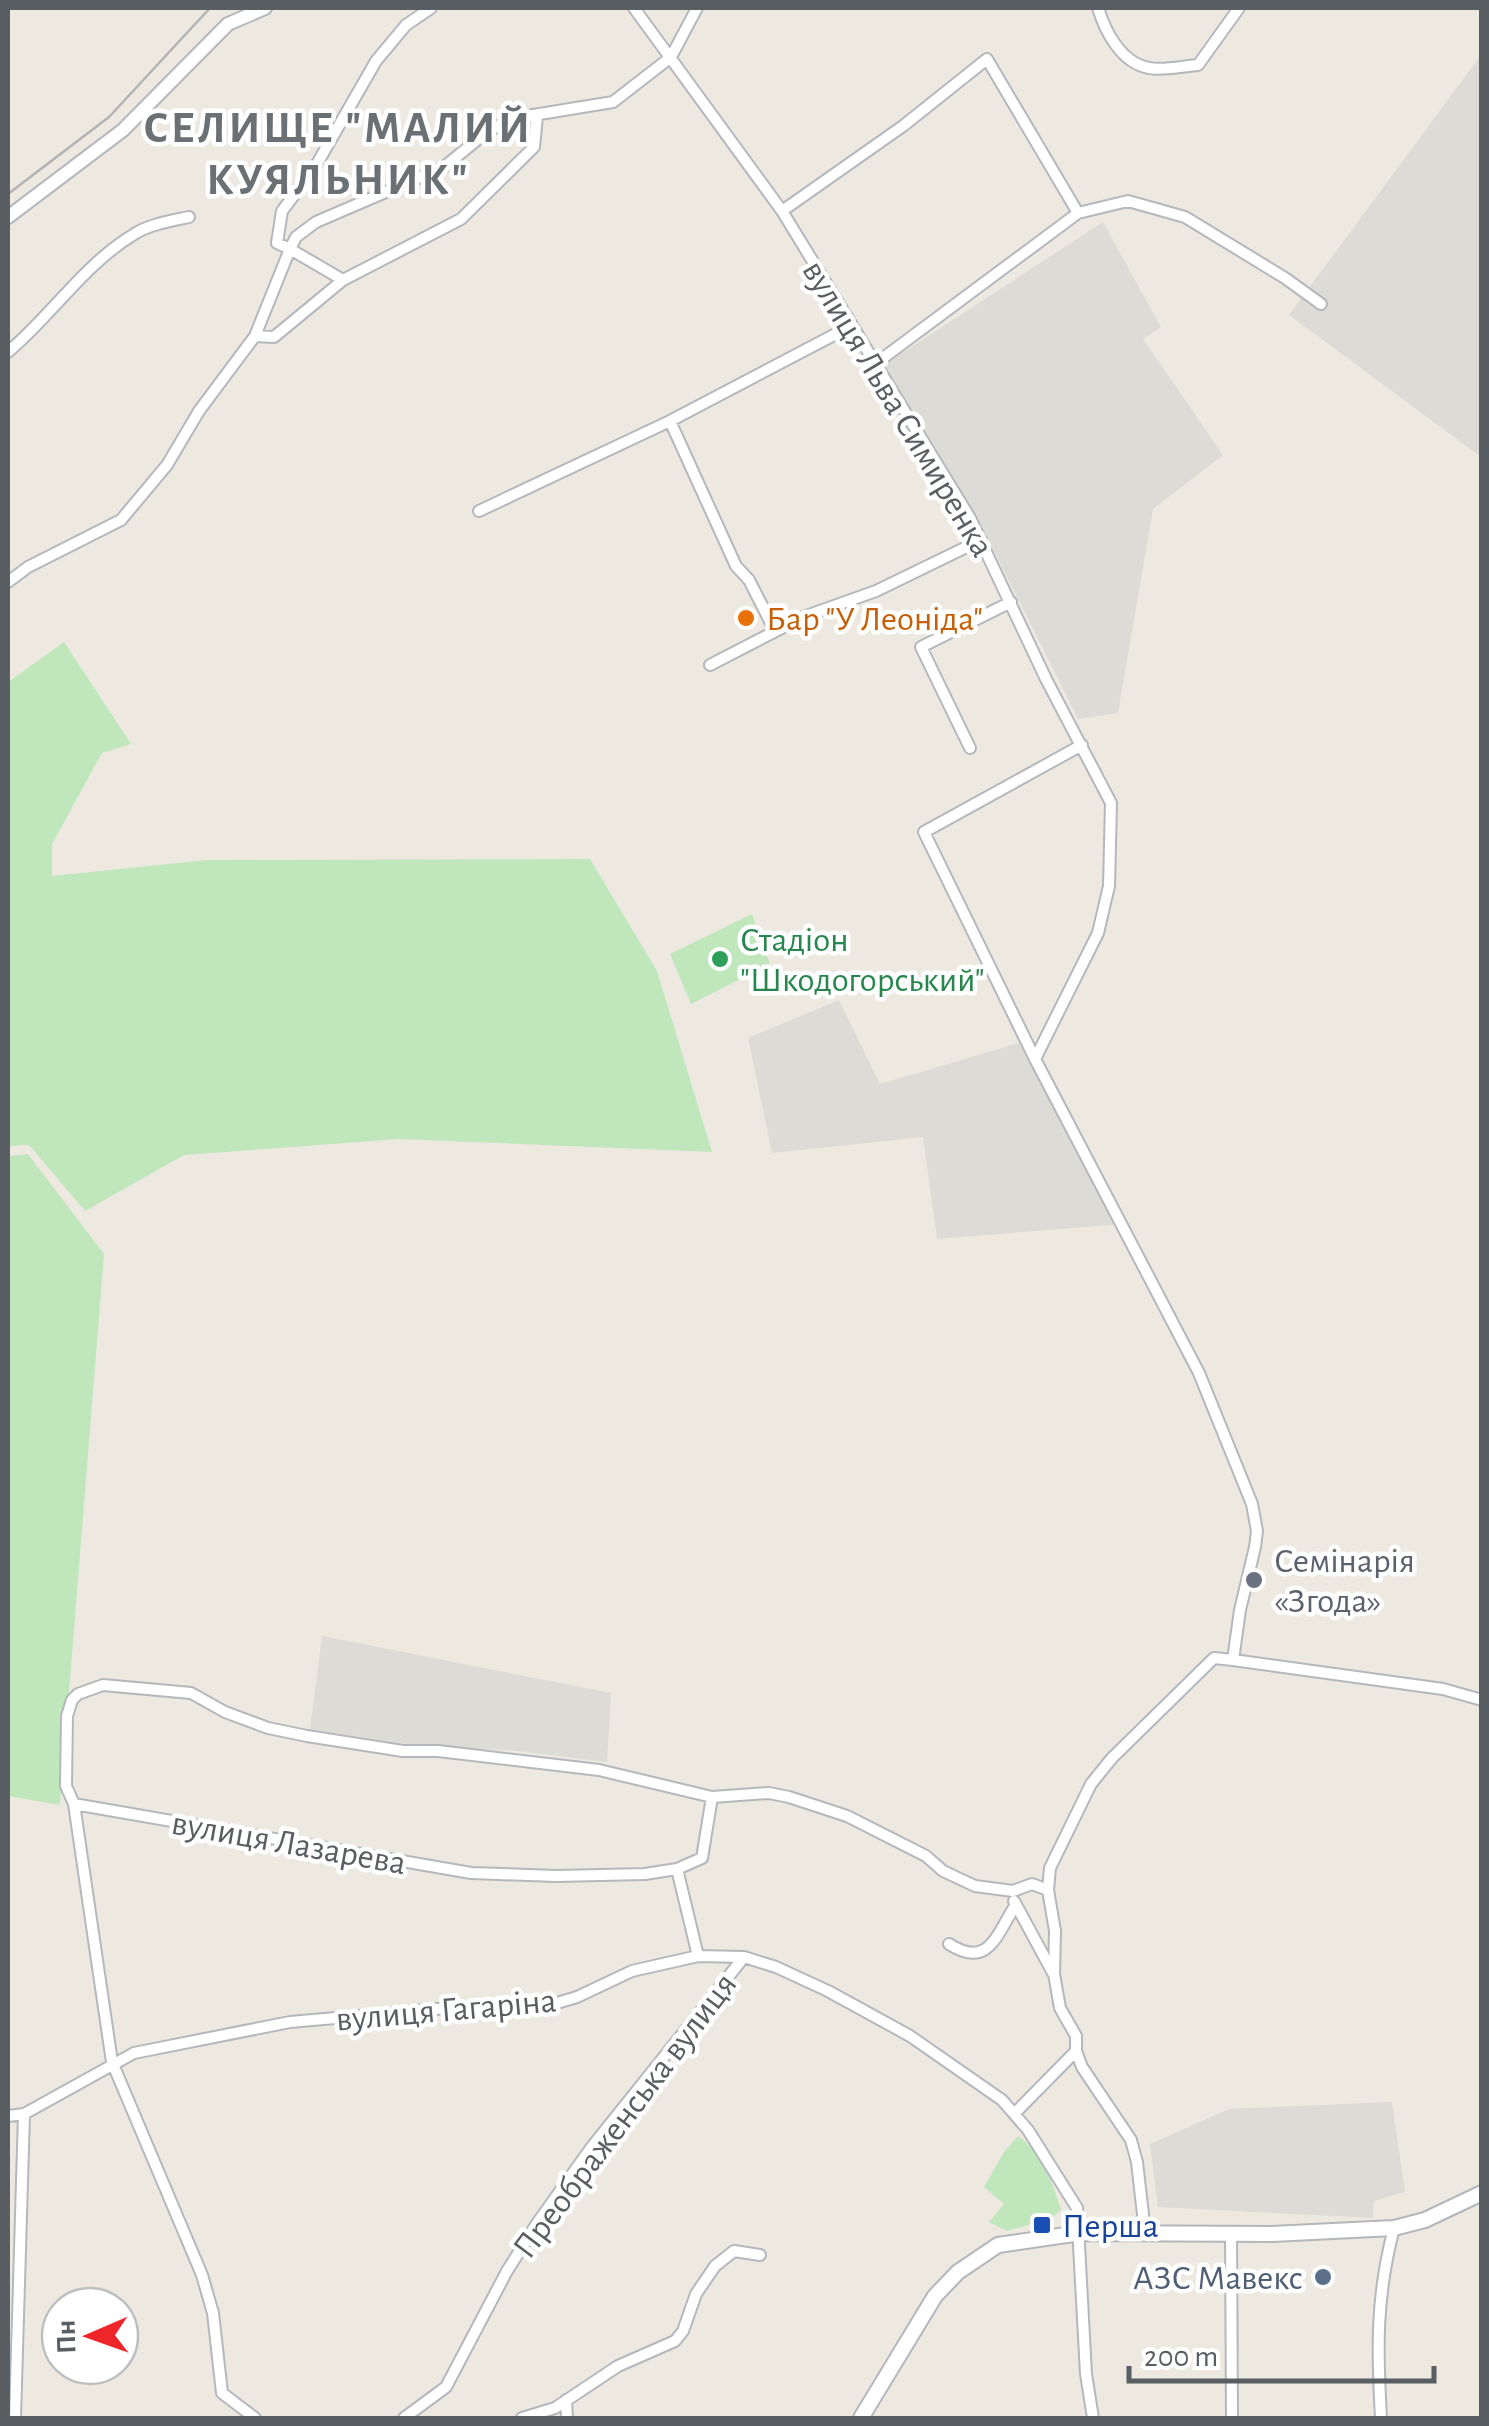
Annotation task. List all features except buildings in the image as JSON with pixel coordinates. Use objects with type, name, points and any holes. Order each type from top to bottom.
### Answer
[{"type":"main road","points":[[861,2418],[934,2296],[958,2272],[998,2245],[1080,2233],[1394,2228],[1459,2206],[1482,2192]]},
{"type":"street","points":[[8,218],[123,130],[228,24],[266,8]]},
{"type":"street","points":[[343,280],[277,243],[282,211],[314,169],[376,61],[406,24],[430,8]]},
{"type":"street","name":"вулиця Льва Симиренка","points":[[634,8],[782,211],[970,518],[1046,679],[1111,803],[1109,886],[1098,933],[1035,1059]]},
{"type":"street","points":[[8,582],[121,520],[167,465],[199,412],[256,336],[296,237],[316,222],[444,167],[488,130],[515,118],[613,102],[671,57],[696,8]]},
{"type":"street","points":[[1098,8],[1106,34],[1133,60],[1148,68],[1198,65],[1238,8]]},
{"type":"street","points":[[782,211],[902,126],[986,59],[1078,213]]},
{"type":"street","points":[[256,336],[274,337],[343,280],[461,219],[534,147],[537,116]]},
{"type":"street","points":[[875,364],[1078,213],[1128,200],[1185,218],[1286,278],[1320,304]]},
{"type":"street","points":[[8,352],[40,324],[81,278],[124,242],[138,232],[189,217]]},
{"type":"street","points":[[478,511],[670,421],[851,326]]},
{"type":"street","points":[[670,421],[736,566],[749,580],[775,630]]},
{"type":"street","points":[[710,664],[775,630],[876,591],[980,540]]},
{"type":"street","points":[[970,748],[921,648],[1011,602]]},
{"type":"street","points":[[1082,745],[924,832],[1035,1059],[1188,1350],[1252,1504],[1257,1531],[1234,1639],[1234,1660]]},
{"type":"street","points":[[1145,2232],[1131,2140],[1082,2067],[1076,2036],[1060,2008],[1054,1974],[1050,1868],[1090,1784],[1214,1658],[1443,1689],[1482,1700]]},
{"type":"street","points":[[255,2418],[222,2394],[213,2313],[202,2275],[112,2062],[74,1804],[66,1786],[68,1716],[78,1694],[103,1685],[191,1694],[268,1728],[307,1736],[402,1751],[438,1751],[599,1770],[669,1790],[712,1797],[770,1793],[821,1805],[926,1856],[957,1879],[975,1886],[1013,1891],[1032,1884],[1050,1868]]},
{"type":"street","points":[[698,1956],[677,1869],[702,1858],[712,1797]]},
{"type":"street","name":"вулиця Лазарева","points":[[74,1804],[471,1873],[556,1876],[646,1874],[677,1869]]},
{"type":"street","points":[[1032,1884],[1048,1890]]},
{"type":"street","points":[[1013,1891],[1014,1906],[1054,1974]]},
{"type":"street","points":[[949,1944],[965,1954],[980,1954],[992,1943],[1014,1906]]},
{"type":"street","name":"вулиця Гагаріна","points":[[8,2116],[24,2114],[134,2052],[290,2022],[448,2008],[547,2006],[632,1970],[698,1956],[744,1957],[828,1991],[910,2036],[1002,2100],[1014,2114],[1077,2208],[1086,2374],[1093,2418]]},
{"type":"street","name":"Преображенська вулиця","points":[[404,2418],[446,2387],[507,2271],[538,2222],[634,2092],[744,1957]]},
{"type":"street","points":[[1014,2114],[1076,2051]]},
{"type":"street","points":[[14,2418],[24,2114]]},
{"type":"street","points":[[1380,2418],[1377,2310],[1394,2228]]},
{"type":"street","points":[[1231,2232],[1232,2418]]},
{"type":"street","points":[[522,2418],[555,2408],[618,2366],[675,2341],[683,2331],[696,2294],[716,2266],[734,2251],[760,2255]]},
{"type":"street","points":[[566,2400],[568,2418]]},
{"type":"shaded area","points":[[1481,55],[1481,457],[1289,315]]},
{"type":"shaded area","points":[[1103,222],[1161,327],[1143,339],[1223,455],[1153,509],[1118,713],[1078,719],[987,537],[882,366]]},
{"type":"shaded area","points":[[839,1000],[880,1084],[1019,1043],[1122,1224],[937,1239],[923,1137],[772,1153],[748,1038]]},
{"type":"shaded area","points":[[322,1636],[611,1693],[607,1762],[517,1751],[413,1745],[310,1729]]},
{"type":"shaded area","points":[[1392,2102],[1405,2192],[1374,2201],[1373,2218],[1158,2207],[1150,2144],[1229,2109]]},
{"type":"green space","points":[[64,642],[131,744],[102,753],[52,844],[52,876],[207,860],[590,859],[657,971],[712,1152],[399,1139],[184,1155],[85,1211],[29,1145],[8,1146],[8,682]]},
{"type":"green space","name":"Стадіон \"Шкодогорський\"","points":[[752,914],[770,964],[691,1004],[670,954]]},
{"type":"green space","points":[[28,1154],[104,1254],[60,1805],[8,1796],[8,1156]]},
{"type":"green space","points":[[1018,2136],[1040,2159],[1061,2209],[1052,2218],[1007,2231],[989,2222],[1004,2204],[984,2187]]},
{"type":"tram line","points":[[8,194],[109,117],[210,8]]},
{"type":"place","name":"Бар \"У Леоніда\"","points":[[746,618]]},
{"type":"place","name":"Стадіон \"Шкодогорський\"","points":[[720,959]]},
{"type":"place","name":"Семінарія «Згода»","points":[[1254,1580]]},
{"type":"place","name":"Перша","points":[[1042,2225]]},
{"type":"place","name":"АЗС Мавекс","points":[[1323,2277]]},
{"type":"district","name":"СЕЛИЩЕ \"МАЛИЙ КУЯЛЬНИК\"","points":[[338,152]]}]
